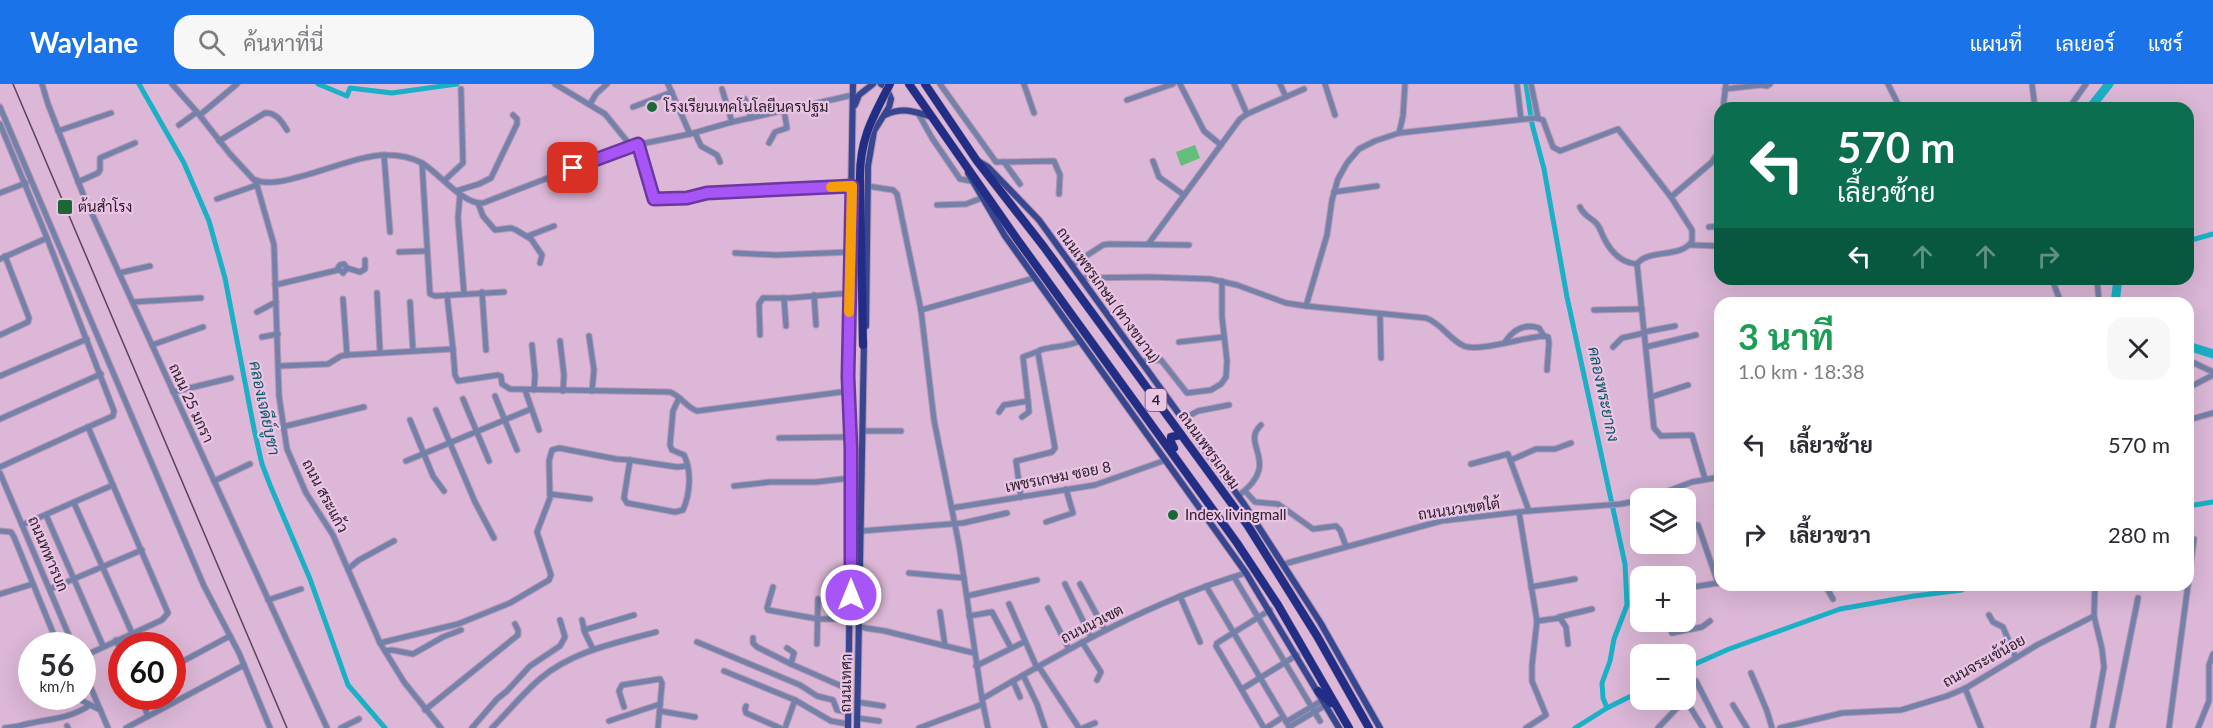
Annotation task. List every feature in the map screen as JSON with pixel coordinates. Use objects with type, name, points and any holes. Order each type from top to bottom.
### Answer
[{"type":"highway","points":[[863,345],[860,181],[863,139],[890,84]]},
{"type":"highway","name":"ถนนเพชรเกษม","points":[[909,84],[1017,239],[1200,490],[1273,597],[1349,728]]},
{"type":"highway","name":"ถนนเพชรเกษม","points":[[925,84],[977,161],[1044,247],[1267,556],[1317,636],[1369,728]]},
{"type":"highway","points":[[1181,435],[1172,436],[1171,442],[1190,468],[1200,490]]},
{"type":"highway","points":[[1318,691],[1340,713]]},
{"type":"highway","points":[[1359,710],[1376,728]]},
{"type":"main road","name":"ถนนเทศา","points":[[848,726],[851,620],[852,487],[849,391],[853,84]]},
{"type":"main road","points":[[853,108],[859,95],[873,84]]},
{"type":"main road","points":[[881,84],[886,87],[891,99],[884,115]]},
{"type":"main road","points":[[884,115],[902,109],[932,117]]},
{"type":"main road","name":"ถนนเทศา","points":[[857,728],[863,345],[867,312],[867,186],[870,147],[874,131],[884,115]]},
{"type":"main road","name":"ถนนเพชรเกษม (ทางขนาน)","points":[[977,161],[995,174],[1039,220],[1238,496],[1284,564],[1380,728]]},
{"type":"main road","name":"4","points":[[965,164],[971,181],[1034,278],[1246,573],[1339,728]]},
{"type":"main road","points":[[851,449],[863,449]]},
{"type":"main road","points":[[852,487],[862,486]]},
{"type":"street","name":"ถนน 25 มกรา","points":[[42,84],[78,182],[327,728]]},
{"type":"street","points":[[172,84],[255,182]]},
{"type":"street","points":[[179,125],[237,84]]},
{"type":"street","points":[[555,84],[605,114],[631,146]]},
{"type":"street","points":[[590,105],[596,94],[606,84]]},
{"type":"street","points":[[668,84],[692,134],[701,146],[717,156],[720,162]]},
{"type":"street","points":[[930,92],[941,84],[996,162],[995,174]]},
{"type":"street","points":[[1024,84],[1034,113]]},
{"type":"street","points":[[1127,100],[1173,84]]},
{"type":"street","points":[[1180,84],[1204,131],[1221,145]]},
{"type":"street","points":[[1234,84],[1247,114]]},
{"type":"street","points":[[1280,84],[1286,97]]},
{"type":"street","points":[[1326,84],[1335,115]]},
{"type":"street","points":[[1399,133],[1403,116],[1405,84]]},
{"type":"street","points":[[1517,84],[1523,119]]},
{"type":"street","points":[[1531,84],[1537,118]]},
{"type":"street","points":[[1724,102],[1726,87],[1770,84]]},
{"type":"street","points":[[1888,84],[1897,102]]},
{"type":"street","points":[[2032,84],[2034,102]]},
{"type":"street","points":[[2073,102],[2086,84]]},
{"type":"street","points":[[445,180],[463,164],[461,89]]},
{"type":"street","points":[[722,89],[732,122]]},
{"type":"street","points":[[1149,243],[1240,119],[1304,89]]},
{"type":"street","points":[[633,107],[672,92]]},
{"type":"street","points":[[218,199],[255,182],[272,183],[350,160],[384,155],[412,158],[422,163],[458,192],[478,203],[631,146],[692,134],[732,122],[853,95]]},
{"type":"street","points":[[745,99],[751,118]]},
{"type":"street","points":[[0,107],[204,586],[244,665],[270,728]]},
{"type":"street","points":[[770,143],[775,132],[786,128],[784,111]]},
{"type":"street","points":[[58,130],[111,113]]},
{"type":"street","points":[[219,141],[265,113],[273,114],[287,130]]},
{"type":"street","points":[[918,113],[932,138],[960,178],[971,181]]},
{"type":"street","points":[[458,192],[491,178],[517,124],[517,119],[513,115]]},
{"type":"street","points":[[1306,306],[1327,235],[1334,192],[1341,172],[1359,150],[1375,141],[1399,133],[1537,118],[1545,124],[1553,147],[1560,151],[1618,129],[1671,197],[1692,230],[1692,241],[1685,249],[1643,259],[1638,264],[1626,263],[1616,255],[1597,224],[1584,215],[1580,207]]},
{"type":"street","points":[[0,124],[101,374],[114,414],[0,466]]},
{"type":"street","points":[[968,147],[978,136]]},
{"type":"street","points":[[78,182],[100,170],[100,158],[135,143]]},
{"type":"street","points":[[638,144],[654,199],[687,198],[707,193],[852,186]]},
{"type":"street","points":[[553,175],[552,168],[556,153]]},
{"type":"street","points":[[384,155],[390,232]]},
{"type":"street","points":[[1671,197],[1714,159]]},
{"type":"street","points":[[996,162],[1054,161],[1059,175],[1059,194]]},
{"type":"street","points":[[1153,161],[1159,177],[1184,195]]},
{"type":"street","points":[[1004,162],[1020,184]]},
{"type":"street","points":[[422,163],[430,294],[435,296],[504,292]]},
{"type":"street","points":[[0,194],[33,181]]},
{"type":"street","name":"ถนน สระแก้ว","points":[[255,182],[272,236],[282,427],[287,449],[302,484],[333,535],[380,644],[404,682],[441,728]]},
{"type":"street","points":[[867,186],[893,190],[897,194],[921,310],[934,420],[955,524],[976,666],[988,728]]},
{"type":"street","points":[[1334,192],[1377,186]]},
{"type":"street","points":[[458,192],[464,293]]},
{"type":"street","points":[[937,205],[966,204],[982,198]]},
{"type":"street","points":[[478,203],[483,216],[495,230],[511,228],[528,236],[542,255],[540,263]]},
{"type":"street","points":[[528,236],[554,226]]},
{"type":"street","points":[[1708,227],[1714,226]]},
{"type":"street","points":[[0,334],[24,325],[29,318],[3,257],[47,238]]},
{"type":"street","points":[[1072,265],[1102,245],[1149,243],[1189,246]]},
{"type":"street","points":[[1690,245],[1714,246]]},
{"type":"street","points":[[399,252],[427,251]]},
{"type":"street","points":[[735,253],[776,255],[851,252]]},
{"type":"street","points":[[275,285],[338,270],[344,273],[347,268],[360,272],[365,269],[365,260]]},
{"type":"street","points":[[1638,264],[1651,397],[1657,433],[1666,437],[1692,435],[1705,479]]},
{"type":"street","points":[[119,273],[150,266]]},
{"type":"street","points":[[1082,278],[1149,277],[1222,282],[1287,303],[1430,319],[1466,346],[1483,346],[1544,336]]},
{"type":"street","points":[[921,310],[1034,278]]},
{"type":"street","points":[[1141,361],[1161,360],[1187,393],[1211,390],[1221,384],[1227,371],[1222,317],[1222,282]]},
{"type":"street","points":[[482,292],[486,350]]},
{"type":"street","points":[[377,293],[380,352]]},
{"type":"street","points":[[760,335],[760,300],[763,298],[850,293]]},
{"type":"street","points":[[447,295],[457,380],[498,375],[501,376],[505,387],[525,390],[670,392],[697,411],[849,391]]},
{"type":"street","points":[[814,296],[816,325]]},
{"type":"street","points":[[133,302],[201,297]]},
{"type":"street","points":[[784,298],[786,326]]},
{"type":"street","points":[[343,299],[347,355]]},
{"type":"street","points":[[257,312],[276,302]]},
{"type":"street","points":[[410,302],[413,351]]},
{"type":"street","points":[[1594,310],[1642,309]]},
{"type":"street","points":[[1380,314],[1381,358]]},
{"type":"street","points":[[1505,342],[1514,330],[1529,326],[1539,328],[1548,338],[1549,343],[1547,370]]},
{"type":"street","points":[[1613,347],[1622,338],[1675,326]]},
{"type":"street","points":[[152,345],[203,327]]},
{"type":"street","points":[[262,337],[278,334]]},
{"type":"street","points":[[1646,347],[1696,335]]},
{"type":"street","points":[[589,336],[594,370],[592,391]]},
{"type":"street","points":[[1179,342],[1224,337]]},
{"type":"street","points":[[0,376],[87,339]]},
{"type":"street","points":[[560,341],[564,375],[563,391]]},
{"type":"street","points":[[1022,417],[1029,412],[1023,357],[1080,341]]},
{"type":"street","points":[[532,345],[534,390]]},
{"type":"street","points":[[279,366],[328,364],[347,355],[453,350]]},
{"type":"street","points":[[1021,497],[1016,461],[1052,452],[1055,448],[1039,351]]},
{"type":"street","points":[[2194,363],[2213,374]]},
{"type":"street","points":[[0,419],[101,374]]},
{"type":"street","points":[[2194,385],[2213,374]]},
{"type":"street","points":[[173,392],[231,378]]},
{"type":"street","points":[[1651,397],[1688,386]]},
{"type":"street","points":[[525,390],[539,430]]},
{"type":"street","points":[[495,396],[517,450]]},
{"type":"street","points":[[630,460],[625,501],[630,504],[681,512],[686,502],[689,485],[687,466],[684,455],[672,450],[670,445],[672,411],[680,398]]},
{"type":"street","points":[[463,399],[489,460]]},
{"type":"street","points":[[999,412],[1004,405],[1028,401]]},
{"type":"street","points":[[1183,419],[1198,411],[1229,405]]},
{"type":"street","points":[[282,427],[364,407]]},
{"type":"street","points":[[406,461],[531,409]]},
{"type":"street","points":[[436,410],[475,502],[494,538]]},
{"type":"street","points":[[2194,419],[2213,414]]},
{"type":"street","points":[[410,420],[436,482],[444,491]]},
{"type":"street","points":[[1238,496],[1257,478],[1260,472],[1262,463],[1254,440],[1255,432],[1261,425]]},
{"type":"street","points":[[88,427],[168,613],[162,620],[134,632]]},
{"type":"street","points":[[863,431],[901,430]]},
{"type":"street","points":[[779,438],[851,437]]},
{"type":"street","points":[[1511,460],[1536,449],[1556,449],[1571,443]]},
{"type":"street","points":[[380,644],[458,624],[510,603],[549,580],[551,575],[537,531],[549,504],[549,461],[550,452],[554,448],[681,468],[687,466]]},
{"type":"street","points":[[1471,464],[1506,454],[1511,460],[1529,511]]},
{"type":"street","name":"เพชรเกษม ซอย 8","points":[[952,508],[1101,484],[1166,460]]},
{"type":"street","points":[[214,481],[250,464]]},
{"type":"street","name":"ถนนทหารบก","points":[[0,473],[68,632]]},
{"type":"street","points":[[734,486],[851,478]]},
{"type":"street","points":[[1683,488],[1714,478]]},
{"type":"street","points":[[22,525],[113,485]]},
{"type":"street","points":[[1046,522],[1073,513],[1066,489]]},
{"type":"street","points":[[1245,491],[1255,502],[1278,504],[1313,529],[1338,527],[1346,546]]},
{"type":"street","points":[[550,494],[590,499]]},
{"type":"street","name":"ถนนนวเขตใต้","points":[[1284,564],[1431,523],[1630,502]]},
{"type":"street","points":[[74,503],[132,632]]},
{"type":"street","points":[[1520,512],[1537,621],[1532,681],[1546,715],[1526,728]]},
{"type":"street","points":[[861,531],[955,524],[1007,513]]},
{"type":"street","points":[[46,515],[103,646]]},
{"type":"street","points":[[1696,525],[1698,525],[1714,569]]},
{"type":"street","points":[[0,531],[11,532],[14,537],[53,632]]},
{"type":"street","points":[[348,569],[394,541]]},
{"type":"street","points":[[50,589],[142,550]]},
{"type":"street","points":[[909,573],[964,578]]},
{"type":"street","name":"ถนนนวเขต","points":[[919,728],[983,702],[1023,675],[1105,630],[1180,596],[1246,573]]},
{"type":"street","points":[[1234,577],[1320,720]]},
{"type":"street","points":[[1532,587],[1575,579]]},
{"type":"street","points":[[967,596],[1037,580]]},
{"type":"street","points":[[0,594],[33,584]]},
{"type":"street","points":[[1065,584],[1091,637]]},
{"type":"street","points":[[1080,584],[1105,630]]},
{"type":"street","points":[[1696,586],[1714,584]]},
{"type":"street","points":[[1206,586],[1287,723]]},
{"type":"street","points":[[773,587],[768,610],[818,619],[851,620]]},
{"type":"street","points":[[268,600],[302,589]]},
{"type":"street","points":[[1828,591],[1833,599]]},
{"type":"street","points":[[2093,728],[2104,667],[2103,649],[2094,616],[2095,591]]},
{"type":"street","points":[[2169,728],[2187,591]]},
{"type":"street","points":[[1180,596],[1200,642]]},
{"type":"street","points":[[2112,728],[2138,598]]},
{"type":"street","points":[[817,644],[818,599]]},
{"type":"street","points":[[1009,604],[1038,667],[1079,728]]},
{"type":"street","points":[[1048,608],[1069,649]]},
{"type":"street","points":[[1537,621],[1592,609]]},
{"type":"street","points":[[1270,610],[1216,646],[1265,728],[1287,723],[1324,703]]},
{"type":"street","points":[[940,612],[945,646]]},
{"type":"street","points":[[969,616],[992,612],[1011,648]]},
{"type":"street","points":[[584,630],[634,615]]},
{"type":"street","points":[[1989,615],[1993,622],[2003,627],[2016,658]]},
{"type":"street","name":"ถนนจระเข้น้อย","points":[[1780,728],[1842,713],[1901,710],[1918,706],[1965,688],[2094,616]]},
{"type":"street","points":[[1559,617],[1566,627],[1568,644]]},
{"type":"street","points":[[472,728],[530,666],[560,646],[564,637],[560,620]]},
{"type":"street","points":[[582,620],[593,649]]},
{"type":"street","points":[[1696,628],[1710,621]]},
{"type":"street","points":[[425,710],[518,635],[515,624]]},
{"type":"street","points":[[859,627],[885,631],[974,653]]},
{"type":"street","points":[[385,651],[413,654],[461,630]]},
{"type":"street","points":[[492,728],[540,679],[593,649],[656,632]]},
{"type":"street","points":[[186,660],[230,636]]},
{"type":"street","points":[[753,638],[753,643],[757,647],[849,689]]},
{"type":"street","points":[[697,642],[800,685],[817,696],[833,700],[837,710],[848,712]]},
{"type":"street","points":[[1082,642],[1101,672],[1097,680]]},
{"type":"street","points":[[976,666],[1022,643]]},
{"type":"street","points":[[96,650],[108,644]]},
{"type":"street","points":[[787,648],[794,653],[791,664]]},
{"type":"street","points":[[2198,728],[2211,701],[2209,665],[2213,654]]},
{"type":"street","points":[[1242,689],[1297,655]]},
{"type":"street","points":[[126,728],[244,665]]},
{"type":"street","points":[[724,671],[795,700],[831,721],[848,726]]},
{"type":"street","points":[[1751,673],[1766,707],[1772,728]]},
{"type":"street","points":[[1023,675],[1037,704],[1045,728]]},
{"type":"street","points":[[624,707],[619,691],[622,685],[658,679],[662,683],[658,728]]},
{"type":"street","points":[[1013,681],[1020,698]]},
{"type":"street","points":[[1696,681],[1720,728]]},
{"type":"street","points":[[1965,688],[1981,728]]},
{"type":"street","points":[[96,700],[108,728]]},
{"type":"street","points":[[785,728],[795,700]]},
{"type":"street","points":[[857,702],[883,706]]},
{"type":"street","points":[[1658,728],[1677,708],[1687,702],[1703,728]]},
{"type":"street","points":[[609,721],[660,704]]},
{"type":"street","points":[[1733,705],[1747,728]]},
{"type":"street","points":[[746,706],[746,713],[780,728]]},
{"type":"street","points":[[96,708],[100,710]]},
{"type":"street","points":[[5,728],[19,727],[74,714],[81,710]]},
{"type":"street","points":[[145,710],[148,716]]},
{"type":"street","points":[[660,711],[695,717]]},
{"type":"street","points":[[857,718],[879,721]]},
{"type":"street","points":[[341,728],[359,719]]},
{"type":"street","points":[[1083,728],[1095,723]]},
{"type":"green space","points":[[1195,145],[1200,158],[1181,166],[1176,152]]},
{"type":"waterway","name":"คลองเจดีย์บูชา","points":[[139,84],[184,163],[209,221],[225,278],[262,464],[270,485],[310,579],[348,685],[385,728]]},
{"type":"waterway","points":[[318,84],[347,96],[350,88],[392,93],[457,84]]},
{"type":"waterway","name":"คลองพระยากง","points":[[1526,84],[1567,297],[1625,564],[1627,605],[1614,639],[1610,661],[1602,683],[1603,698],[1607,708]]},
{"type":"waterway","points":[[2095,102],[2109,84]]},
{"type":"waterway","points":[[2194,239],[2213,234]]},
{"type":"waterway","points":[[2116,297],[2117,285]]},
{"type":"waterway","points":[[2194,348],[2213,354]]},
{"type":"waterway","points":[[2194,505],[2213,502]]},
{"type":"waterway","points":[[1696,664],[1729,649],[1840,609],[1954,591]]},
{"type":"waterway","name":"คลองพระยากง","points":[[1575,728],[1630,696]]},
{"type":"railway","points":[[13,84],[287,728]]},
{"type":"slow traffic","points":[[831,187],[852,186],[849,312]]},
{"type":"place","name":"โรงเรียนเทคโนโลยีนครปฐม","points":[[652,107]]},
{"type":"place","name":"ต้นสำโรง","points":[[65,207]]},
{"type":"place","name":"Index livingmall","points":[[1173,515]]},
{"type":"route","points":[[573,168],[638,144],[651,186],[652,198],[657,200],[687,198],[707,193],[852,186],[848,377],[851,449],[851,595]]}]
